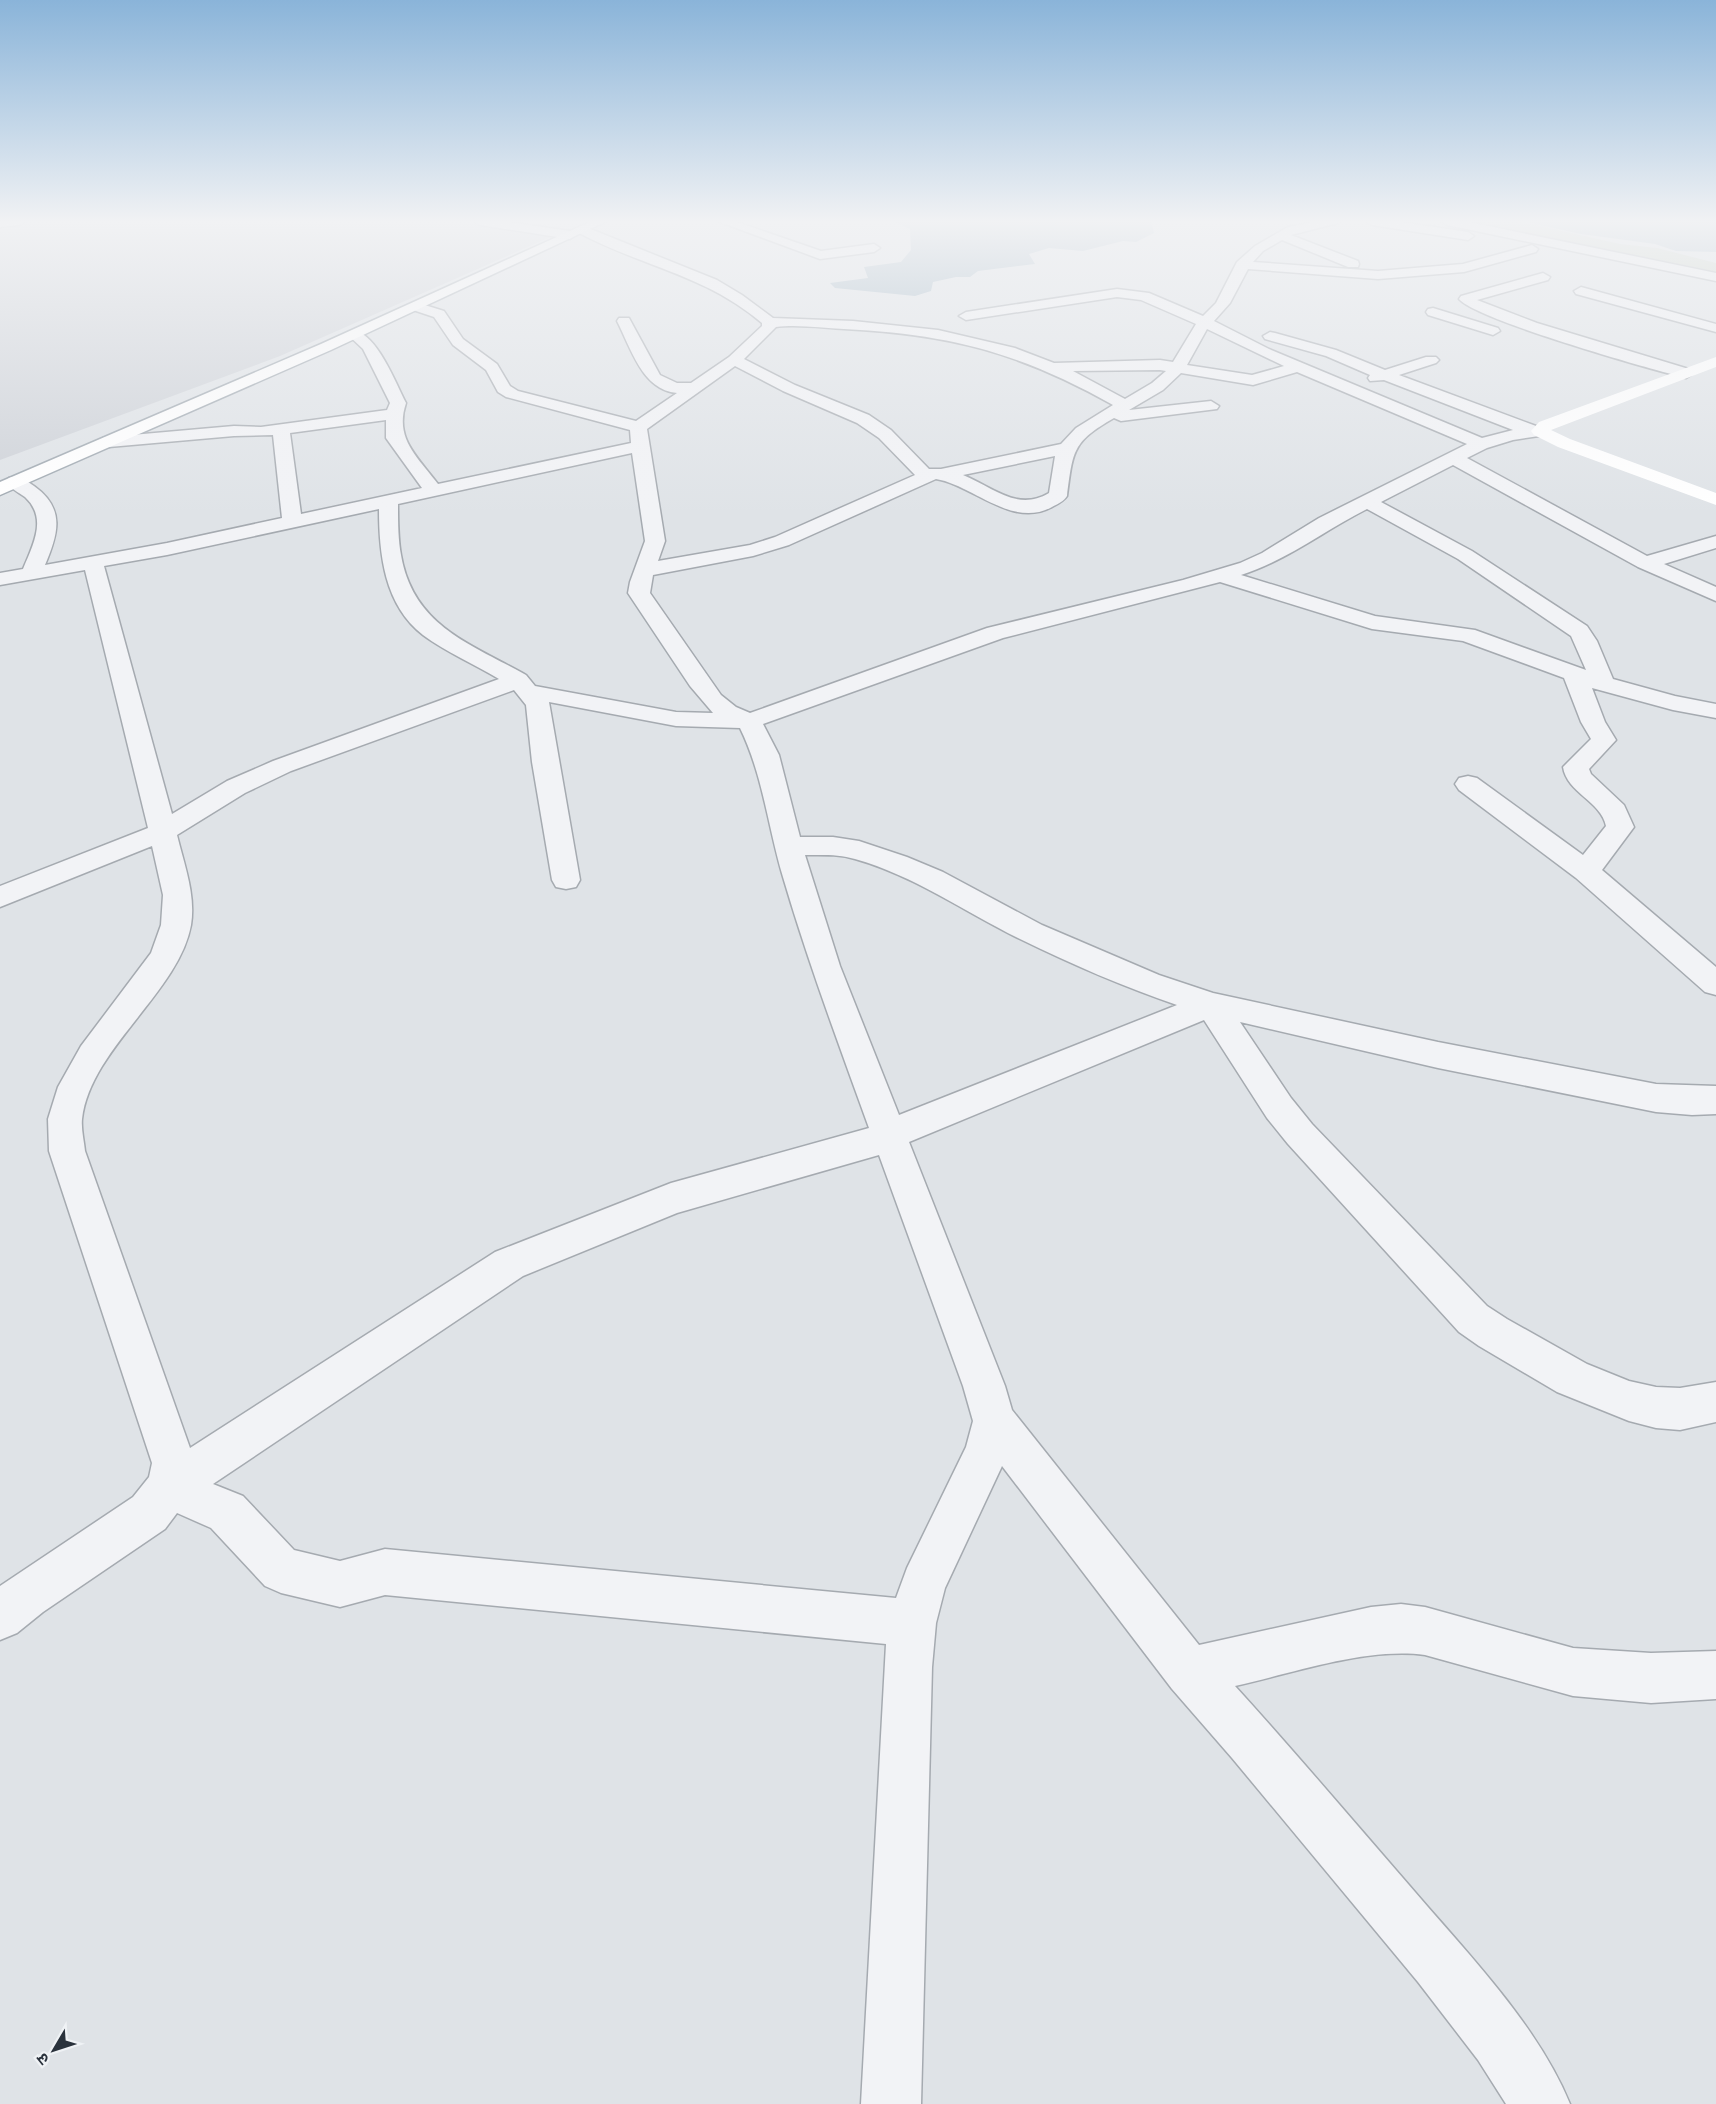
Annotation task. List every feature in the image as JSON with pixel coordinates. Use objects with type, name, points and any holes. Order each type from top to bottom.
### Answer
[{"type":"main road","points":[[7,486],[386,319]]},
{"type":"main road","points":[[1536,431],[1716,362]]},
{"type":"main road","points":[[1536,431],[1716,498]]},
{"type":"street","points":[[443,319],[458,342],[492,367],[504,389],[512,394],[639,436]]},
{"type":"street","points":[[766,319],[769,322],[801,322],[944,336],[1004,349],[1079,379],[1126,406]]},
{"type":"street","points":[[1197,319],[1482,444]]},
{"type":"street","points":[[945,473],[1001,501],[1025,507],[1048,504],[1058,496],[1064,457],[1068,448],[1086,428],[1157,388],[1213,326],[1216,319]]},
{"type":"street","points":[[1456,319],[1513,337]]},
{"type":"street","points":[[1516,319],[1686,373]]},
{"type":"street","points":[[1684,319],[1716,328]]},
{"type":"street","points":[[624,321],[654,378],[674,388],[694,388]]},
{"type":"street","points":[[0,579],[167,549],[292,522],[434,490],[639,436],[694,388],[734,360],[769,327],[769,322]]},
{"type":"street","points":[[1213,326],[1262,334],[1301,344],[1536,431]]},
{"type":"street","points":[[354,334],[369,347],[398,403],[394,414],[395,438],[434,490]]},
{"type":"street","points":[[734,360],[789,388],[863,419],[885,434],[925,475]]},
{"type":"street","points":[[1350,388],[1431,360]]},
{"type":"street","points":[[1051,368],[1141,364],[1178,366],[1253,380],[1300,366]]},
{"type":"street","points":[[1638,376],[1661,383]]},
{"type":"street","points":[[1104,418],[1211,406]]},
{"type":"street","points":[[109,442],[216,432],[281,430],[394,414]]},
{"type":"street","points":[[281,430],[292,522]]},
{"type":"street","points":[[388,500],[391,556],[412,610],[419,620],[431,630],[524,686],[676,719],[749,721],[995,633],[1221,576],[1269,557],[1326,522],[1482,444],[1511,435],[1536,431]]},
{"type":"street","points":[[639,436],[655,541],[640,582],[639,593],[643,603],[677,647],[698,681],[713,700],[727,712],[749,721],[766,755],[789,846],[825,966],[984,1386],[994,1420],[1189,1672],[1258,1749],[1438,1962],[1499,2039],[1540,2104]]},
{"type":"street","points":[[645,570],[753,550],[782,541],[925,475],[1068,448]]},
{"type":"street","points":[[1453,458],[1645,562],[1716,595]]},
{"type":"street","points":[[7,486],[45,507],[48,517],[48,533],[31,573]]},
{"type":"street","points":[[1366,501],[1465,555],[1579,631],[1586,641],[1603,684]]},
{"type":"street","points":[[1645,562],[1716,542]]},
{"type":"street","points":[[93,562],[177,895],[176,925],[165,956],[87,1066],[75,1087],[65,1119],[68,1151],[174,1463],[169,1487]]},
{"type":"street","points":[[1221,576],[1372,622],[1467,634],[1603,684],[1673,703],[1716,711]]},
{"type":"street","points":[[1574,674],[1593,722],[1604,740],[1603,744],[1580,762],[1576,767],[1577,773],[1613,810],[1620,822],[1620,827],[1586,871]]},
{"type":"street","points":[[0,897],[162,832],[236,787],[282,766],[524,686]]},
{"type":"street","points":[[524,686],[538,704],[545,762],[566,880]]},
{"type":"street","points":[[1468,784],[1586,871],[1716,984]]},
{"type":"street","points":[[789,846],[832,846],[859,850],[897,864],[933,879],[1031,932],[1148,983],[1211,1004],[1438,1055],[1633,1094],[1692,1101],[1716,1100]]},
{"type":"street","points":[[0,1616],[26,1595],[149,1513],[169,1487],[509,1264],[671,1199],[890,1137],[899,1130],[1211,1004]]},
{"type":"street","points":[[1211,1004],[1279,1108],[1300,1134],[1473,1319],[1503,1340],[1599,1391],[1645,1406],[1680,1409],[1716,1402]]},
{"type":"street","points":[[891,2104],[908,1667],[912,1623],[923,1584],[986,1452],[994,1420]]},
{"type":"street","points":[[169,1487],[227,1512],[281,1570],[340,1584],[385,1572],[912,1623]]},
{"type":"street","points":[[1189,1672],[1371,1630],[1401,1628],[1425,1630],[1573,1672],[1651,1678],[1716,1675]]},
{"type":"shaded area","points":[[0,319],[364,319],[280,356],[0,460]]}]
